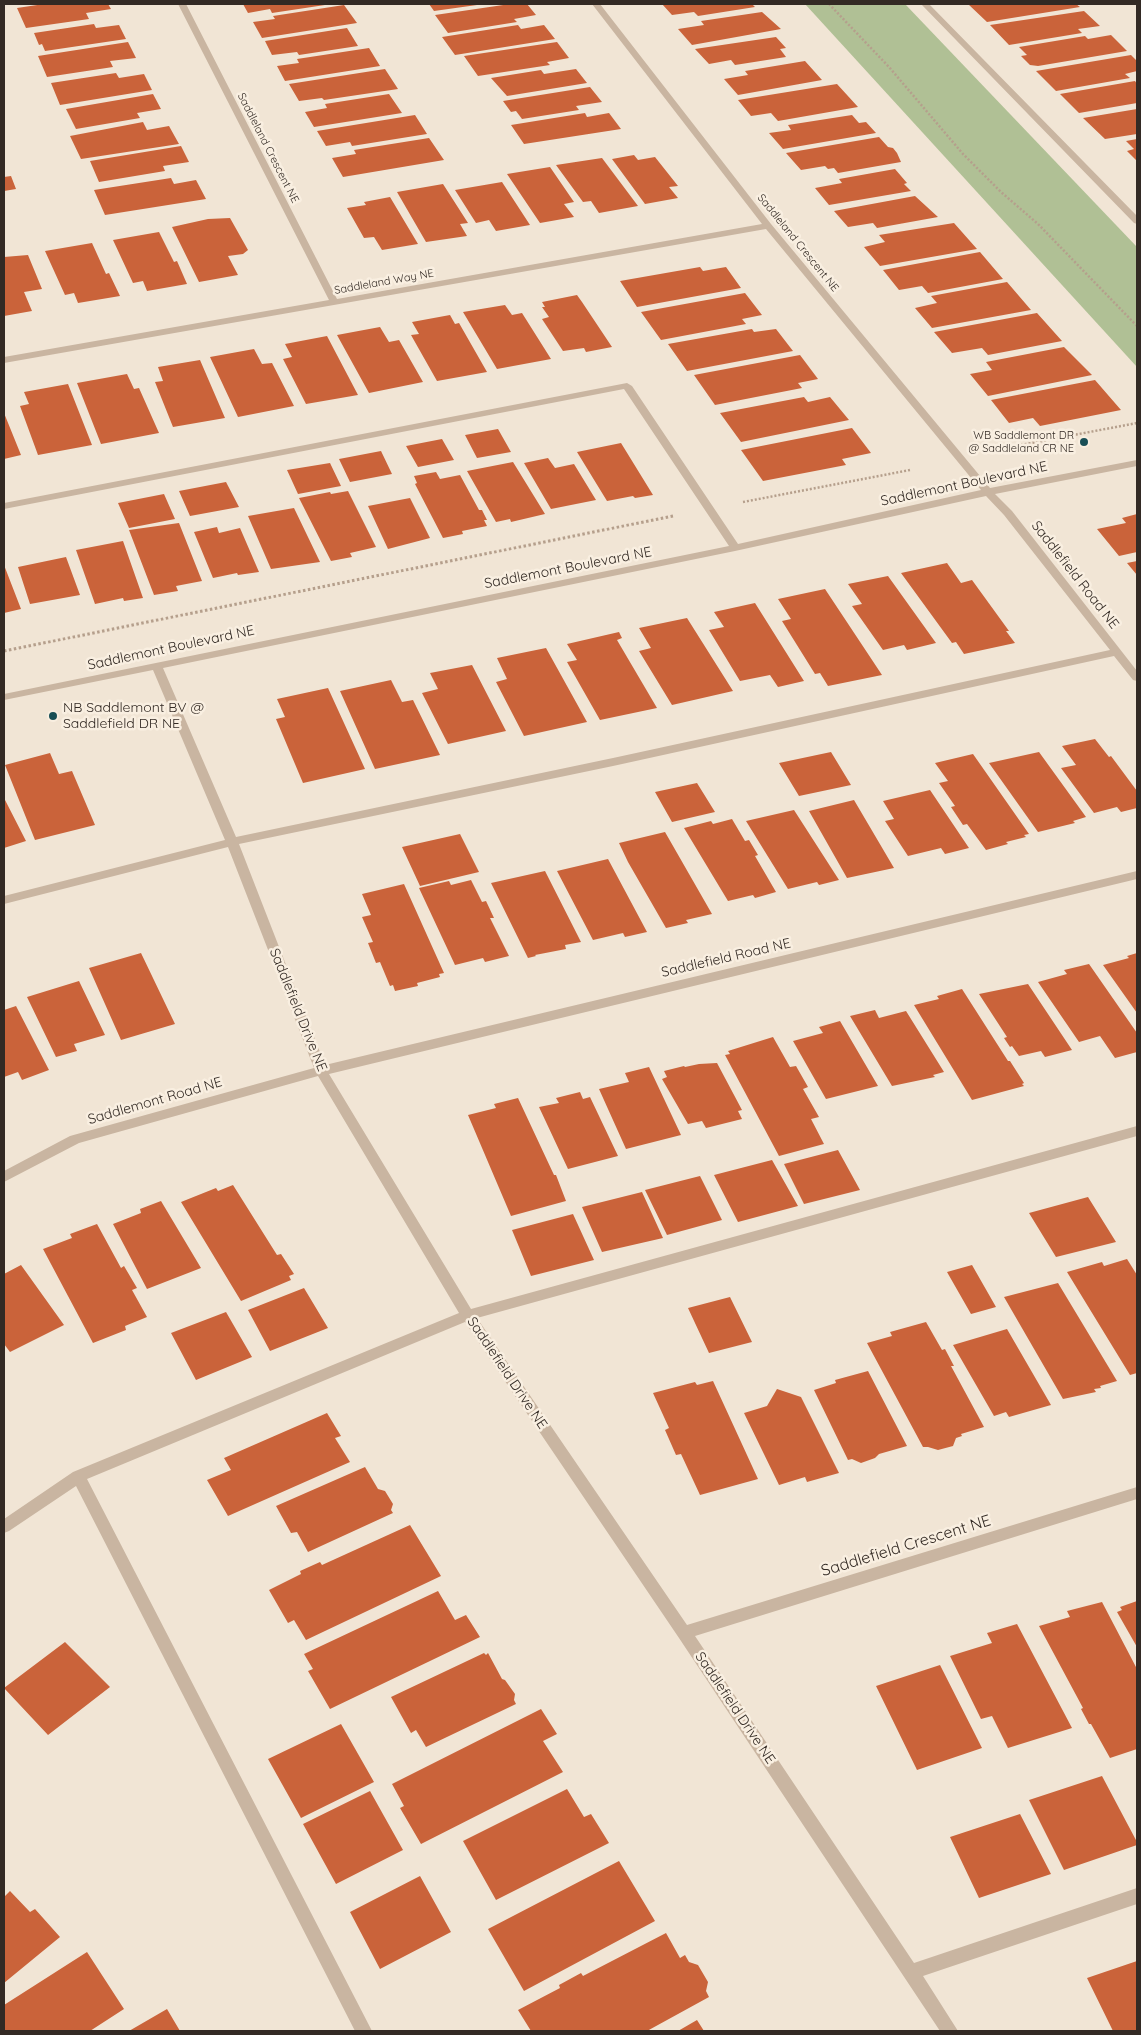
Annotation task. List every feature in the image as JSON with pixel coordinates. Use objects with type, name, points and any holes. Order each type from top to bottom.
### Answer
[{"type":"street","name":"Saddleland Crescent NE","points":[[182,4],[334,302]]},
{"type":"street","name":"Saddleland Crescent NE","points":[[596,4],[768,226],[988,492]]},
{"type":"street","points":[[925,4],[1137,221]]},
{"type":"street","name":"Saddleland Way NE","points":[[4,360],[768,226]]},
{"type":"street","points":[[4,506],[627,386],[735,548]]},
{"type":"street","name":"Saddlemont Boulevard NE","points":[[4,697],[735,548],[988,492],[1137,462]]},
{"type":"street","name":"Saddlefield Road NE","points":[[988,492],[1008,513],[1137,678]]},
{"type":"street","points":[[4,900],[232,842],[613,762],[1116,652]]},
{"type":"street","name":"Saddlefield Drive NE","points":[[156,665],[232,842],[321,1071],[468,1315],[684,1633],[950,2031]]},
{"type":"street","name":"Saddlefield Road NE","points":[[321,1071],[1137,875]]},
{"type":"street","name":"Saddlemont Road NE","points":[[4,1177],[75,1139],[321,1071]]},
{"type":"street","points":[[4,1527],[78,1476],[468,1315],[1137,1131]]},
{"type":"street","points":[[78,1476],[364,2031]]},
{"type":"street","name":"Saddlefield Crescent NE","points":[[684,1633],[1137,1493]]},
{"type":"street","points":[[910,1972],[1137,1896]]},
{"type":"path","points":[[829,4],[889,67],[964,154],[1001,192],[1038,224],[1137,326]]},
{"type":"path","points":[[1005,448],[1137,423]]},
{"type":"path","points":[[4,651],[710,508],[910,470]]},
{"type":"green space","points":[[805,4],[905,4],[1137,247],[1137,367]]},
{"type":"building","points":[[44,4],[108,4],[111,9],[86,13],[89,19],[26,28],[17,8]]},
{"type":"building","points":[[243,4],[325,5],[272,13],[270,9],[248,13]]},
{"type":"building","points":[[429,4],[477,4],[477,5],[434,11]]},
{"type":"building","points":[[510,4],[527,4],[536,15],[514,19],[517,22],[448,33],[435,15]]},
{"type":"building","points":[[662,4],[752,4],[755,7],[698,16],[694,12],[672,15]]},
{"type":"building","points":[[968,4],[1076,4],[1080,7],[987,22]]},
{"type":"building","points":[[344,5],[357,23],[262,38],[253,22],[275,19],[273,16]]},
{"type":"building","points":[[1084,11],[1100,26],[1078,29],[1082,33],[1009,45],[990,25]]},
{"type":"building","points":[[762,12],[781,29],[692,45],[678,29],[704,25],[701,21]]},
{"type":"building","points":[[94,24],[96,28],[119,25],[126,39],[45,51],[42,44],[39,45],[34,33]]},
{"type":"building","points":[[518,25],[521,29],[544,25],[555,39],[455,55],[442,37]]},
{"type":"building","points":[[347,28],[358,46],[299,55],[297,52],[272,55],[265,41]]},
{"type":"building","points":[[1111,35],[1127,51],[1038,66],[1030,65],[1021,56],[1027,55],[1019,47],[1085,36],[1088,39]]},
{"type":"building","points":[[776,37],[786,48],[780,49],[786,57],[735,65],[731,60],[709,64],[695,49]]},
{"type":"building","points":[[128,42],[136,58],[110,61],[113,67],[47,77],[38,56]]},
{"type":"building","points":[[557,42],[569,58],[547,62],[550,65],[478,76],[464,56]]},
{"type":"building","points":[[369,48],[380,66],[285,81],[277,66],[299,63],[297,59]]},
{"type":"building","points":[[1131,55],[1137,61],[1137,71],[1125,74],[1130,78],[1056,91],[1036,71]]},
{"type":"building","points":[[805,61],[822,80],[738,95],[724,79],[748,75],[745,71]]},
{"type":"building","points":[[385,69],[398,89],[324,100],[322,98],[299,101],[289,84]]},
{"type":"building","points":[[576,69],[587,83],[507,96],[491,78],[541,70],[544,74]]},
{"type":"building","points":[[116,73],[119,78],[144,74],[152,90],[60,105],[51,83]]},
{"type":"building","points":[[1135,81],[1137,84],[1137,103],[1079,113],[1060,94]]},
{"type":"building","points":[[837,84],[858,107],[778,121],[771,113],[751,116],[738,100]]},
{"type":"building","points":[[590,87],[602,102],[576,106],[579,110],[522,119],[516,111],[511,112],[503,101]]},
{"type":"building","points":[[153,94],[161,109],[137,113],[140,118],[76,129],[66,109]]},
{"type":"building","points":[[389,94],[402,113],[314,127],[305,112],[327,108],[325,104]]},
{"type":"building","points":[[1137,109],[1137,134],[1105,139],[1083,118]]},
{"type":"building","points":[[585,113],[587,117],[609,113],[621,129],[524,144],[511,125]]},
{"type":"building","points":[[415,115],[427,134],[352,146],[350,142],[326,146],[317,131]]},
{"type":"building","points":[[852,115],[859,123],[866,122],[876,133],[783,149],[769,133],[791,130],[788,125]]},
{"type":"building","points":[[143,122],[147,130],[169,126],[179,144],[81,159],[70,136]]},
{"type":"building","points":[[879,137],[888,147],[893,148],[901,162],[838,173],[834,168],[828,169],[825,166],[801,170],[786,153]]},
{"type":"building","points":[[429,138],[444,160],[343,177],[332,158],[356,154],[354,150]]},
{"type":"building","points":[[1137,139],[1137,161],[1127,151],[1134,149],[1126,141]]},
{"type":"building","points":[[181,146],[189,162],[163,166],[165,171],[99,182],[90,161]]},
{"type":"building","points":[[634,155],[638,160],[655,157],[678,186],[669,187],[678,198],[645,204],[612,159]]},
{"type":"building","points":[[602,158],[638,206],[599,213],[591,201],[583,202],[556,165]]},
{"type":"building","points":[[550,167],[574,202],[564,204],[574,217],[540,223],[507,174]]},
{"type":"building","points":[[895,169],[907,183],[904,184],[911,191],[829,205],[815,188],[842,183],[839,179]]},
{"type":"building","points":[[11,176],[16,189],[4,191],[4,177]]},
{"type":"building","points":[[171,178],[174,184],[196,180],[206,199],[105,215],[94,190]]},
{"type":"building","points":[[502,182],[530,225],[496,231],[489,220],[476,223],[455,190]]},
{"type":"building","points":[[443,184],[468,223],[460,224],[467,236],[426,242],[397,192]]},
{"type":"building","points":[[915,196],[938,217],[877,228],[873,223],[848,227],[834,211]]},
{"type":"building","points":[[390,197],[418,244],[382,250],[374,237],[364,238],[347,208],[366,205],[364,202]]},
{"type":"building","points":[[230,218],[248,250],[243,254],[228,256],[238,275],[199,282],[172,227],[208,219]]},
{"type":"building","points":[[954,223],[977,249],[880,266],[864,247],[885,242],[879,235]]},
{"type":"building","points":[[159,232],[174,262],[177,261],[187,284],[147,291],[143,281],[133,283],[113,240]]},
{"type":"building","points":[[92,243],[106,274],[109,273],[120,296],[78,303],[74,293],[65,295],[45,251]]},
{"type":"building","points":[[980,252],[1003,279],[928,293],[922,286],[899,290],[883,270]]},
{"type":"building","points":[[28,255],[42,289],[24,292],[32,311],[4,316],[4,257]]},
{"type":"building","points":[[700,267],[703,271],[726,267],[741,288],[637,307],[620,281]]},
{"type":"building","points":[[1007,282],[1031,310],[932,328],[915,308],[937,303],[931,296]]},
{"type":"building","points":[[745,293],[762,315],[742,319],[746,324],[661,340],[641,312]]},
{"type":"building","points":[[577,295],[612,347],[586,352],[584,348],[563,351],[542,319],[549,317],[542,307],[545,307],[542,302]]},
{"type":"building","points":[[505,305],[512,315],[522,313],[551,359],[497,369],[463,312]]},
{"type":"building","points":[[1037,313],[1062,341],[988,355],[982,348],[952,353],[934,332]]},
{"type":"building","points":[[450,315],[455,324],[459,323],[487,372],[437,381],[411,335],[419,334],[412,322]]},
{"type":"building","points":[[380,327],[389,342],[399,340],[423,382],[369,393],[337,335]]},
{"type":"building","points":[[752,329],[754,332],[776,329],[793,351],[687,371],[668,344]]},
{"type":"building","points":[[327,336],[358,395],[306,404],[283,359],[292,357],[285,344]]},
{"type":"building","points":[[1064,347],[1092,375],[988,396],[970,374],[992,370],[986,362]]},
{"type":"building","points":[[254,349],[262,364],[272,363],[294,406],[238,417],[210,357]]},
{"type":"building","points":[[800,355],[818,379],[798,383],[802,388],[715,405],[694,375]]},
{"type":"building","points":[[200,360],[225,418],[173,427],[155,382],[163,381],[158,367]]},
{"type":"building","points":[[127,374],[134,389],[139,388],[159,433],[101,444],[77,383]]},
{"type":"building","points":[[1095,380],[1121,410],[1040,426],[1033,418],[1009,423],[991,400]]},
{"type":"building","points":[[68,384],[92,445],[38,455],[20,406],[29,404],[24,392]]},
{"type":"building","points":[[804,397],[808,402],[830,397],[849,420],[741,442],[720,413]]},
{"type":"building","points":[[4,413],[21,455],[4,459]]},
{"type":"building","points":[[852,428],[871,453],[842,459],[846,465],[763,481],[741,450]]},
{"type":"building","points":[[498,429],[511,452],[477,458],[465,435]]},
{"type":"building","points":[[442,439],[454,460],[418,467],[406,446]]},
{"type":"building","points":[[621,443],[653,495],[635,498],[633,496],[607,501],[577,452]]},
{"type":"building","points":[[381,451],[392,474],[350,482],[339,459]]},
{"type":"building","points":[[548,458],[555,468],[574,464],[596,500],[551,509],[524,463]]},
{"type":"building","points":[[513,462],[545,514],[511,522],[510,519],[496,522],[467,471]]},
{"type":"building","points":[[330,463],[341,486],[298,494],[287,470]]},
{"type":"building","points":[[436,472],[440,479],[460,475],[479,510],[482,510],[487,520],[484,520],[487,526],[462,531],[463,534],[443,538],[415,484],[417,483],[414,476]]},
{"type":"building","points":[[226,482],[239,507],[190,516],[179,491]]},
{"type":"building","points":[[348,491],[376,547],[350,553],[352,557],[331,561],[299,498],[330,492],[331,494]]},
{"type":"building","points":[[164,494],[175,519],[129,528],[118,503]]},
{"type":"building","points":[[410,498],[430,538],[388,549],[368,506]]},
{"type":"building","points":[[294,508],[320,562],[271,569],[248,516]]},
{"type":"building","points":[[1137,514],[1137,552],[1119,556],[1097,529],[1126,523],[1122,518]]},
{"type":"building","points":[[179,523],[202,581],[176,586],[178,591],[154,595],[129,530]]},
{"type":"building","points":[[217,527],[219,533],[240,528],[259,572],[238,575],[237,573],[213,578],[194,532]]},
{"type":"building","points":[[123,541],[143,598],[124,601],[123,598],[95,604],[76,550]]},
{"type":"building","points":[[66,557],[80,595],[30,604],[18,567]]},
{"type":"building","points":[[1137,561],[1137,575],[1127,563]]},
{"type":"building","points":[[947,563],[961,583],[972,580],[1009,631],[1006,631],[1015,643],[964,654],[956,642],[952,643],[901,573]]},
{"type":"building","points":[[4,565],[21,609],[4,613]]},
{"type":"building","points":[[888,576],[936,643],[907,650],[904,645],[883,650],[852,606],[862,604],[848,584]]},
{"type":"building","points":[[825,589],[882,675],[828,686],[820,673],[815,674],[782,621],[791,619],[778,599]]},
{"type":"building","points":[[755,603],[804,681],[778,687],[770,675],[740,681],[709,630],[724,627],[714,612]]},
{"type":"building","points":[[687,618],[733,691],[672,705],[639,651],[651,648],[639,628]]},
{"type":"building","points":[[619,632],[622,638],[617,640],[657,708],[600,720],[567,662],[577,660],[567,644]]},
{"type":"building","points":[[546,648],[587,722],[524,736],[496,682],[507,679],[497,658]]},
{"type":"building","points":[[472,665],[506,731],[448,744],[422,693],[438,689],[430,673]]},
{"type":"building","points":[[391,680],[402,702],[413,700],[440,755],[375,769],[340,691]]},
{"type":"building","points":[[328,688],[365,769],[303,783],[276,719],[285,717],[277,699]]},
{"type":"building","points":[[1095,739],[1109,757],[1111,756],[1137,791],[1137,808],[1121,812],[1117,807],[1094,813],[1061,768],[1076,765],[1062,746]]},
{"type":"building","points":[[831,752],[851,785],[799,796],[779,763]]},
{"type":"building","points":[[1039,752],[1086,817],[1073,821],[1075,823],[1038,832],[989,763]]},
{"type":"building","points":[[50,753],[59,774],[72,771],[95,825],[35,840],[5,765]]},
{"type":"building","points":[[973,754],[1029,834],[1024,835],[1026,837],[986,850],[967,824],[963,825],[951,807],[955,806],[939,783],[948,781],[935,763]]},
{"type":"building","points":[[697,783],[715,812],[672,822],[655,792]]},
{"type":"building","points":[[930,790],[969,848],[945,854],[941,848],[908,856],[885,821],[894,819],[883,801]]},
{"type":"building","points":[[4,798],[26,841],[4,848]]},
{"type":"building","points":[[854,800],[894,868],[847,878],[809,811]]},
{"type":"building","points":[[794,810],[839,880],[819,885],[817,882],[788,889],[746,821]]},
{"type":"building","points":[[732,819],[745,841],[749,840],[758,855],[755,856],[776,892],[755,898],[753,895],[728,901],[684,828],[711,821],[713,824]]},
{"type":"building","points":[[665,832],[712,914],[686,920],[688,923],[666,928],[619,843]]},
{"type":"building","points":[[460,834],[479,872],[420,886],[402,847]]},
{"type":"building","points":[[608,859],[647,932],[625,937],[623,933],[593,940],[557,871]]},
{"type":"building","points":[[545,871],[581,942],[565,945],[566,949],[528,958],[491,883]]},
{"type":"building","points":[[471,880],[482,902],[486,901],[494,918],[490,918],[509,956],[485,962],[483,958],[455,965],[419,888],[449,881],[451,885]]},
{"type":"building","points":[[404,884],[444,973],[439,974],[440,977],[417,983],[418,986],[395,991],[393,985],[390,986],[380,962],[376,963],[368,943],[373,942],[362,917],[371,915],[362,894]]},
{"type":"building","points":[[141,953],[175,1024],[121,1040],[89,968]]},
{"type":"building","points":[[1137,953],[1137,1013],[1103,965],[1129,958],[1127,956]]},
{"type":"building","points":[[1089,964],[1137,1033],[1137,1052],[1115,1058],[1100,1036],[1079,1042],[1038,982],[1067,974],[1064,970]]},
{"type":"building","points":[[79,981],[105,1035],[74,1044],[77,1051],[56,1057],[27,997]]},
{"type":"building","points":[[1028,984],[1072,1050],[1045,1057],[1041,1051],[1019,1056],[1004,1038],[1007,1037],[979,994]]},
{"type":"building","points":[[962,989],[1008,1061],[1010,1061],[1024,1086],[972,1100],[914,1005],[939,999],[937,996]]},
{"type":"building","points":[[16,1006],[49,1070],[22,1080],[18,1072],[4,1077],[4,1010]]},
{"type":"building","points":[[875,1010],[879,1018],[906,1011],[944,1072],[933,1075],[935,1077],[892,1086],[850,1016]]},
{"type":"building","points":[[840,1021],[878,1086],[826,1099],[793,1041],[823,1033],[819,1027]]},
{"type":"building","points":[[773,1037],[790,1067],[796,1066],[808,1087],[803,1089],[819,1117],[811,1119],[824,1144],[779,1156],[725,1055],[730,1054],[728,1051]]},
{"type":"building","points":[[717,1063],[742,1110],[738,1111],[742,1119],[706,1128],[702,1121],[688,1124],[662,1079],[667,1077],[664,1071],[684,1066]]},
{"type":"building","points":[[649,1067],[681,1135],[626,1149],[599,1089],[629,1082],[625,1073]]},
{"type":"building","points":[[580,1092],[583,1099],[590,1097],[618,1156],[568,1169],[539,1107],[559,1103],[556,1098]]},
{"type":"building","points":[[518,1098],[554,1175],[556,1175],[566,1201],[511,1216],[468,1115],[496,1108],[494,1104]]},
{"type":"building","points":[[838,1150],[860,1190],[804,1204],[784,1164]]},
{"type":"building","points":[[772,1160],[798,1206],[738,1222],[714,1175]]},
{"type":"building","points":[[700,1176],[722,1220],[667,1235],[645,1190]]},
{"type":"building","points":[[233,1185],[277,1255],[281,1254],[294,1274],[289,1276],[291,1280],[241,1301],[181,1202],[216,1188],[218,1191]]},
{"type":"building","points":[[642,1192],[663,1238],[602,1252],[582,1207]]},
{"type":"building","points":[[1088,1197],[1116,1242],[1056,1257],[1029,1213]]},
{"type":"building","points":[[161,1201],[201,1268],[147,1289],[113,1224],[141,1213],[140,1209]]},
{"type":"building","points":[[573,1214],[594,1260],[531,1276],[512,1230]]},
{"type":"building","points":[[97,1224],[121,1268],[124,1266],[137,1288],[132,1290],[147,1317],[125,1326],[126,1330],[93,1343],[43,1249],[72,1238],[70,1234]]},
{"type":"building","points":[[1127,1259],[1137,1275],[1137,1373],[1130,1375],[1067,1272],[1102,1262],[1104,1266]]},
{"type":"building","points":[[21,1265],[64,1325],[10,1352],[4,1344],[4,1274]]},
{"type":"building","points":[[972,1265],[996,1307],[971,1314],[947,1272]]},
{"type":"building","points":[[1058,1283],[1117,1381],[1094,1389],[1096,1392],[1063,1399],[1004,1297]]},
{"type":"building","points":[[304,1288],[328,1328],[270,1351],[248,1310]]},
{"type":"building","points":[[730,1297],[752,1342],[709,1353],[688,1308]]},
{"type":"building","points":[[226,1312],[252,1357],[196,1380],[171,1333]]},
{"type":"building","points":[[926,1322],[942,1350],[945,1349],[954,1366],[951,1366],[984,1427],[961,1434],[962,1436],[956,1438],[953,1446],[938,1450],[923,1447],[867,1343],[892,1336],[890,1332]]},
{"type":"building","points":[[1007,1329],[1051,1405],[1009,1417],[1006,1412],[994,1416],[953,1345]]},
{"type":"building","points":[[868,1371],[907,1446],[879,1454],[875,1458],[861,1463],[852,1459],[848,1460],[814,1390],[836,1383],[835,1380]]},
{"type":"building","points":[[713,1381],[758,1479],[700,1495],[681,1454],[676,1455],[665,1430],[669,1428],[653,1393],[695,1382],[697,1385]]},
{"type":"building","points":[[777,1389],[801,1397],[839,1473],[807,1482],[805,1477],[779,1485],[744,1413],[767,1406]]},
{"type":"building","points":[[327,1413],[341,1436],[335,1438],[350,1462],[228,1516],[207,1480],[231,1470],[224,1458]]},
{"type":"building","points":[[365,1467],[378,1489],[385,1491],[393,1504],[391,1510],[393,1513],[308,1552],[297,1532],[291,1533],[276,1506]]},
{"type":"building","points":[[410,1525],[441,1576],[306,1640],[294,1620],[288,1623],[269,1590],[301,1574],[300,1571],[320,1562],[322,1565]]},
{"type":"building","points":[[438,1591],[455,1620],[466,1615],[480,1637],[330,1709],[308,1671],[313,1669],[304,1654]]},
{"type":"building","points":[[1137,1601],[1137,1647],[1117,1612],[1122,1610],[1120,1607]]},
{"type":"building","points":[[1102,1602],[1137,1669],[1137,1749],[1110,1758],[1091,1724],[1089,1724],[1081,1709],[1083,1708],[1039,1626],[1070,1617],[1067,1611]]},
{"type":"building","points":[[1017,1624],[1072,1728],[1008,1748],[992,1716],[981,1719],[950,1656],[992,1643],[987,1633]]},
{"type":"building","points":[[65,1642],[110,1687],[48,1735],[4,1688]]},
{"type":"building","points":[[484,1653],[486,1655],[488,1653],[502,1679],[505,1680],[515,1694],[514,1700],[516,1704],[426,1747],[416,1730],[411,1733],[391,1697]]},
{"type":"building","points":[[940,1665],[982,1748],[917,1770],[876,1686]]},
{"type":"building","points":[[541,1709],[557,1734],[543,1741],[563,1772],[421,1844],[400,1808],[404,1806],[392,1784]]},
{"type":"building","points":[[341,1724],[374,1782],[301,1818],[268,1759]]},
{"type":"building","points":[[1102,1776],[1137,1845],[1064,1870],[1029,1800]]},
{"type":"building","points":[[567,1789],[584,1817],[591,1814],[609,1843],[496,1900],[463,1841]]},
{"type":"building","points":[[370,1791],[403,1850],[336,1884],[303,1824]]},
{"type":"building","points":[[1020,1814],[1051,1874],[979,1898],[950,1837]]},
{"type":"building","points":[[619,1861],[655,1921],[524,1991],[488,1929]]},
{"type":"building","points":[[420,1876],[451,1932],[380,1969],[350,1912]]},
{"type":"building","points":[[10,1891],[30,1912],[35,1909],[60,1937],[4,1983],[4,1897]]},
{"type":"building","points":[[666,1933],[680,1958],[685,1955],[689,1962],[698,1965],[708,1982],[706,1991],[709,1997],[647,2031],[531,2031],[518,2010],[560,1988],[559,1985],[581,1973],[583,1976]]},
{"type":"building","points":[[87,1952],[124,2009],[90,2031],[4,2031],[4,2005]]},
{"type":"building","points":[[1137,1961],[1137,2031],[1113,2031],[1087,1978]]},
{"type":"building","points":[[167,2009],[180,2031],[129,2031]]},
{"type":"building","points":[[697,2020],[704,2031],[678,2031]]},
{"type":"place","name":"WB Saddlemont DR @ Saddleland CR NE","points":[[1084,442]]},
{"type":"place","name":"NB Saddlemont BV @ Saddlefield DR NE","points":[[53,716]]}]
